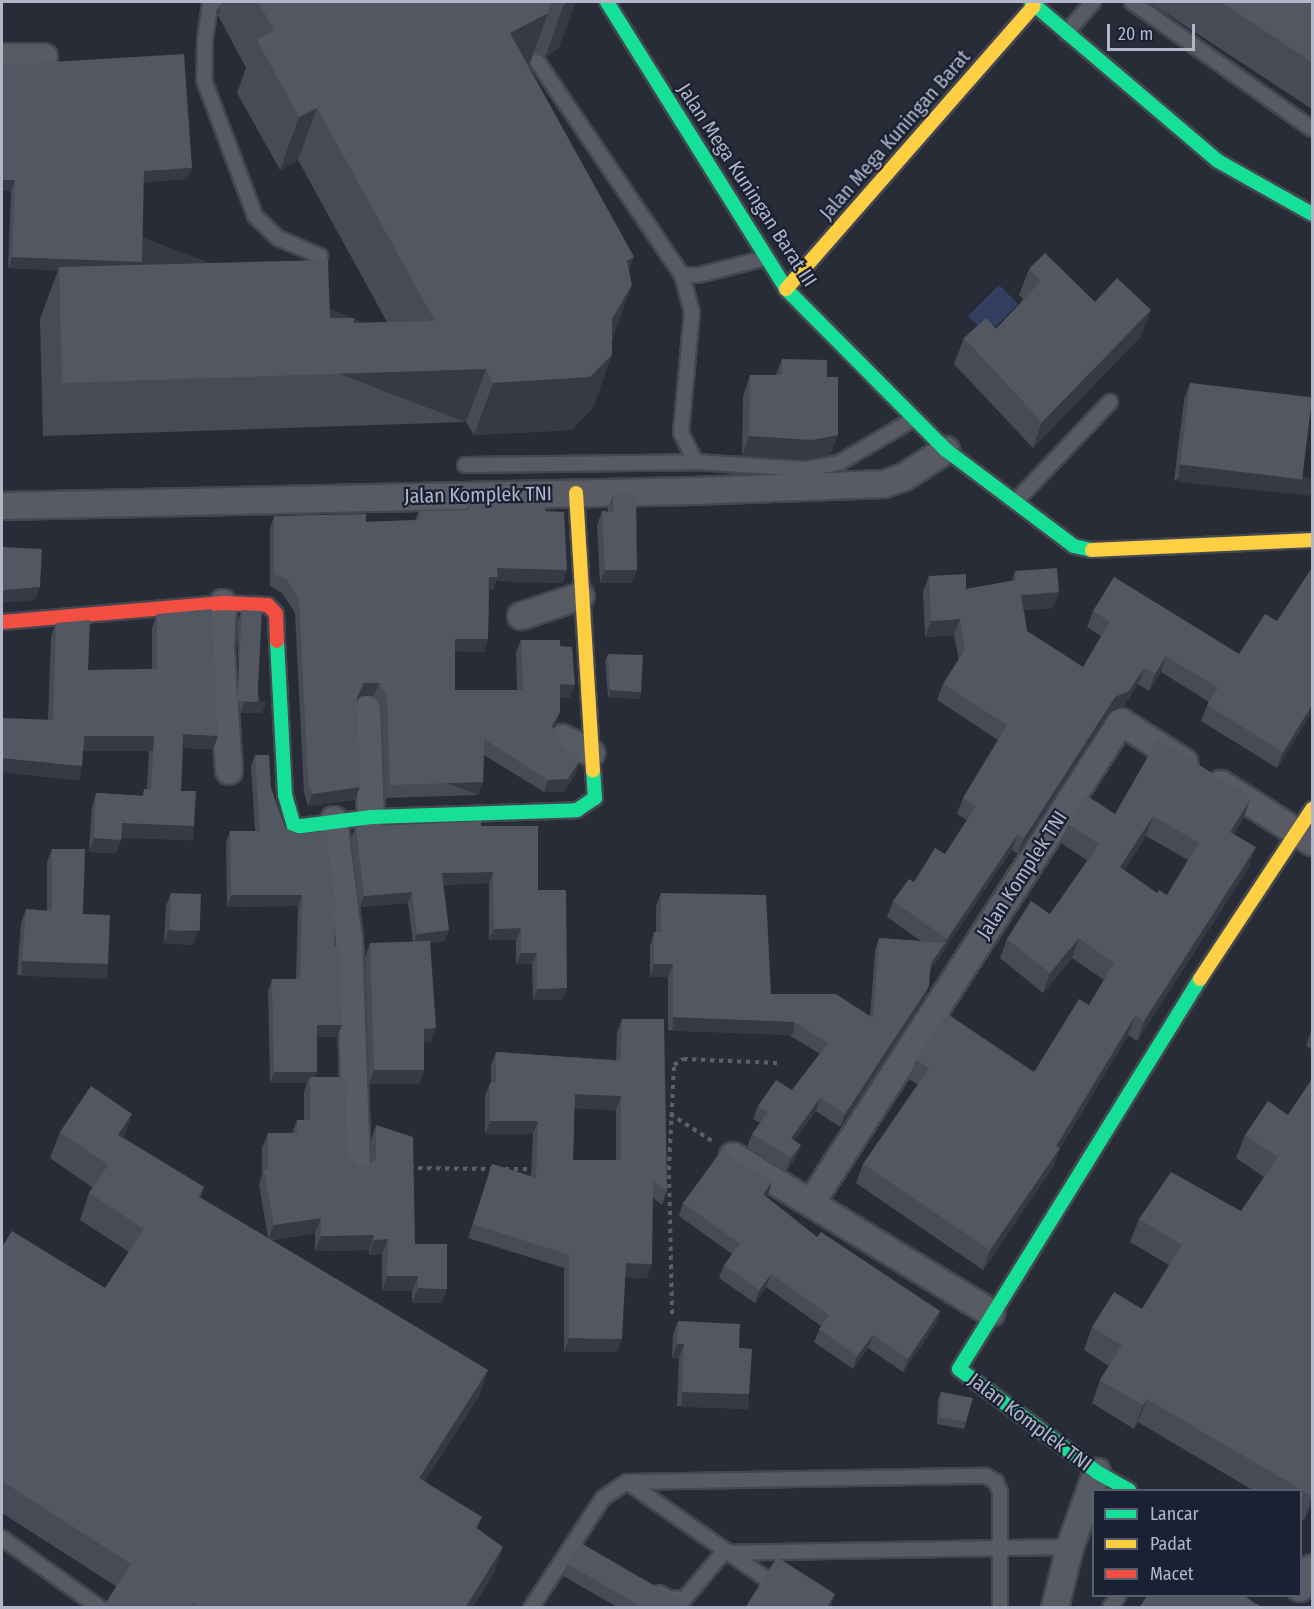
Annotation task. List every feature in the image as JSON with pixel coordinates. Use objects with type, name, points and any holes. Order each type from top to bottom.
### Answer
[{"type":"street","name":"Jalan Mega Kuningan Barat III","points":[[607,2],[786,289],[912,420],[946,450],[1074,546],[1092,550],[1312,540]]},
{"type":"street","name":"Jalan Mega Kuningan Barat","points":[[786,289],[1033,4],[1218,161],[1312,214]]},
{"type":"street","points":[[2,57],[44,57]]},
{"type":"street","name":"Jalan Komplek TNI","points":[[2,506],[884,484],[904,477],[946,450]]},
{"type":"street","points":[[2,622],[223,603],[268,605],[276,614],[289,812],[294,827],[370,817],[577,810],[595,798],[591,753],[590,675],[582,596],[576,493]]},
{"type":"street","points":[[521,616],[582,596]]},
{"type":"street","points":[[223,603],[221,650],[229,771]]},
{"type":"street","points":[[367,709],[370,817]]},
{"type":"street","name":"Jalan Komplek TNI","points":[[811,1203],[1121,722],[1305,837]]},
{"type":"street","points":[[562,738],[591,753]]},
{"type":"street","name":"Jalan Komplek TNI","points":[[1055,1608],[1070,1547],[1097,1472],[959,1370],[991,1313],[1148,1058],[1305,837],[1312,809]]},
{"type":"street","points":[[334,820],[350,938],[357,1168]]},
{"type":"street","points":[[733,1156],[991,1313]]},
{"type":"street","points":[[1097,1472],[1126,1489]]},
{"type":"street","points":[[1302,1586],[1312,1568]]},
{"type":"lane","points":[[214,2],[210,4],[205,41],[204,80],[255,216],[279,238],[320,256]]},
{"type":"lane","points":[[1066,33],[1093,2]]},
{"type":"lane","points":[[1132,2],[1312,129]]},
{"type":"lane","points":[[537,61],[682,275],[692,312],[681,433],[696,462]]},
{"type":"lane","points":[[682,275],[699,275],[766,258]]},
{"type":"lane","points":[[1015,502],[1110,402]]},
{"type":"lane","points":[[465,465],[696,462],[805,470],[839,463],[912,420]]},
{"type":"lane","points":[[536,1606],[573,1541],[603,1498],[627,1482],[986,1476],[996,1482],[1000,1492],[1000,1608]]},
{"type":"lane","points":[[627,1482],[723,1553],[792,1596]]},
{"type":"lane","points":[[2,1538],[100,1608]]},
{"type":"lane","points":[[573,1541],[590,1552]]},
{"type":"lane","points":[[642,1583],[669,1598],[684,1599],[723,1553],[1070,1547]]},
{"type":"path","points":[[672,1314],[669,1170],[671,1078],[674,1065],[683,1059],[777,1063]]},
{"type":"path","points":[[670,1114],[733,1156]]},
{"type":"path","points":[[405,1168],[549,1169]]},
{"type":"path","points":[[657,1170],[669,1170]]},
{"type":"water","points":[[999,285],[1018,304],[987,335],[968,316]]},
{"type":"building","points":[[258,2],[551,2],[548,13],[510,33],[634,257],[627,261],[632,285],[612,319],[612,355],[590,377],[493,383],[486,369],[62,383],[59,267],[328,260],[330,318],[354,318],[354,323],[435,321],[317,108],[299,117],[257,40],[274,30]]},
{"type":"building","points":[[1221,2],[1312,2],[1312,62]]},
{"type":"building","points":[[184,54],[192,168],[144,171],[142,262],[12,257],[15,180],[2,180],[2,65]]},
{"type":"building","points":[[1045,253],[1095,302],[1117,278],[1151,310],[1042,422],[964,338],[986,318],[996,329],[1041,281],[1029,269]]},
{"type":"building","points":[[782,359],[827,360],[827,377],[838,377],[838,435],[812,440],[749,436],[750,375],[782,375]]},
{"type":"building","points":[[1190,383],[1312,398],[1302,479],[1180,464]]},
{"type":"building","points":[[613,494],[636,494],[637,570],[605,570],[602,511],[613,512]]},
{"type":"building","points":[[545,501],[545,511],[564,512],[567,570],[497,568],[498,577],[489,577],[488,639],[455,639],[455,690],[523,690],[521,640],[560,640],[560,646],[572,647],[575,685],[560,684],[560,712],[552,726],[561,746],[579,757],[579,762],[568,779],[548,780],[484,739],[483,782],[390,785],[387,695],[379,683],[364,683],[357,697],[360,787],[312,794],[308,779],[299,600],[287,580],[274,574],[274,516],[366,514],[366,522],[419,520],[419,511],[469,510],[469,502]]},
{"type":"building","points":[[2,547],[42,549],[40,587],[2,592]]},
{"type":"building","points":[[1057,568],[1059,592],[1021,595],[1027,631],[1083,667],[1110,622],[1093,611],[1114,577],[1239,654],[1265,614],[1277,621],[1312,568],[1312,705],[1283,752],[1207,705],[1218,688],[1166,656],[1155,674],[1144,668],[1129,691],[1115,697],[1024,838],[1018,834],[947,939],[893,901],[909,879],[914,882],[935,848],[945,854],[976,806],[963,798],[1007,725],[943,684],[965,649],[960,619],[931,621],[929,576],[966,574],[966,589],[1016,580],[1015,571]]},
{"type":"building","points":[[212,609],[218,736],[183,734],[181,791],[196,791],[194,826],[122,823],[121,840],[94,838],[96,793],[144,796],[144,789],[151,790],[154,736],[84,736],[82,766],[2,758],[2,718],[53,720],[56,623],[90,620],[88,670],[157,669],[157,614]]},
{"type":"building","points":[[242,610],[262,611],[257,702],[237,701]]},
{"type":"building","points":[[608,654],[643,655],[641,692],[610,690]]},
{"type":"building","points":[[1158,739],[1247,795],[1250,800],[1230,832],[1256,847],[1144,1021],[1135,1016],[1056,1146],[1060,1148],[990,1250],[863,1164],[929,1068],[916,1060],[946,1013],[1034,1072],[1079,999],[1089,1005],[1114,963],[1079,938],[1050,973],[1007,939],[1031,901],[1050,914],[1099,844],[1068,824],[1086,795],[1115,814]],"holes":[[[1153,816],[1199,843],[1167,895],[1159,890],[1157,893],[1120,867]]]},
{"type":"building","points":[[255,755],[269,755],[271,788],[285,828],[300,834],[326,831],[335,898],[334,946],[339,946],[342,1025],[317,1025],[317,1072],[274,1072],[272,979],[300,979],[302,895],[231,895],[230,831],[260,831]]},
{"type":"building","points":[[481,821],[481,826],[538,826],[538,890],[566,890],[567,988],[537,989],[537,953],[521,953],[521,928],[494,929],[493,872],[442,873],[449,930],[417,934],[412,892],[364,896],[356,827]]},
{"type":"building","points":[[52,849],[85,849],[83,914],[110,915],[108,964],[22,961],[26,909],[52,911]]},
{"type":"building","points":[[171,893],[201,894],[200,931],[170,930]]},
{"type":"building","points":[[661,893],[766,895],[771,994],[836,994],[873,1018],[879,938],[945,943],[931,963],[929,986],[845,1114],[820,1098],[791,1138],[801,1145],[791,1158],[752,1134],[768,1112],[758,1106],[776,1080],[792,1090],[828,1043],[794,1022],[673,1017],[673,964],[654,964],[654,932],[661,932]]},
{"type":"building","points":[[430,941],[436,1028],[424,1029],[424,1070],[374,1070],[370,943]]},
{"type":"building","points":[[622,1019],[664,1019],[667,1191],[653,1181],[652,1264],[626,1263],[622,1339],[569,1338],[569,1255],[473,1224],[492,1164],[536,1178],[538,1121],[490,1121],[490,1083],[496,1082],[496,1052],[620,1061]],"holes":[[[575,1094],[621,1096],[621,1160],[573,1160]]]},
{"type":"building","points":[[310,1077],[345,1077],[347,1154],[355,1166],[364,1168],[376,1160],[376,1125],[413,1137],[415,1244],[447,1244],[447,1289],[418,1288],[418,1276],[387,1276],[388,1239],[374,1240],[374,1235],[321,1236],[321,1218],[274,1225],[264,1170],[268,1169],[268,1133],[297,1133],[297,1120],[310,1120]]},
{"type":"building","points":[[1312,1079],[1312,1496],[1147,1399],[1143,1405],[1100,1380],[1122,1345],[1092,1327],[1114,1292],[1142,1309],[1182,1245],[1139,1219],[1171,1172],[1241,1211],[1278,1157],[1245,1135],[1268,1101],[1288,1115]]},
{"type":"building","points":[[91,1086],[132,1114],[118,1135],[204,1187],[198,1196],[488,1370],[419,1478],[482,1517],[475,1527],[503,1547],[465,1608],[200,1608],[193,1603],[190,1608],[110,1608],[105,1604],[131,1564],[2,1481],[2,1247],[12,1231],[105,1288],[144,1229],[89,1193],[108,1165],[60,1132]]},
{"type":"building","points":[[724,1147],[730,1156],[772,1182],[763,1194],[817,1237],[821,1232],[940,1311],[908,1359],[873,1335],[857,1356],[819,1329],[829,1315],[771,1274],[759,1290],[724,1265],[740,1244],[683,1203]]},
{"type":"building","points":[[678,1321],[740,1324],[739,1348],[752,1349],[749,1394],[682,1392],[684,1344],[677,1344]]},
{"type":"building","points":[[941,1392],[973,1398],[966,1422],[939,1417]]},
{"type":"building","points":[[581,1543],[691,1608],[644,1608],[567,1564]]},
{"type":"building","points":[[777,1557],[835,1594],[827,1608],[745,1608]]},
{"type":"building","points":[[1146,1597],[1246,1597],[1263,1608],[1139,1608]]},
{"type":"traffic: fast","points":[[607,2],[786,289],[946,450],[1074,546],[1092,550]]},
{"type":"traffic: fast","points":[[1031,2],[1218,161],[1312,214]]},
{"type":"traffic: fast","points":[[277,641],[285,795],[294,827],[371,817],[577,810],[595,798],[593,770]]},
{"type":"traffic: fast","points":[[1127,1489],[1097,1472],[959,1369],[1200,979]]},
{"type":"traffic: slow","points":[[786,289],[1034,6]]},
{"type":"traffic: slow","points":[[576,493],[593,770]]},
{"type":"traffic: slow","points":[[1092,550],[1312,540]]},
{"type":"traffic: slow","points":[[1200,979],[1312,809]]},
{"type":"traffic: jam","points":[[2,622],[223,603],[268,605],[276,614],[277,641]]}]
